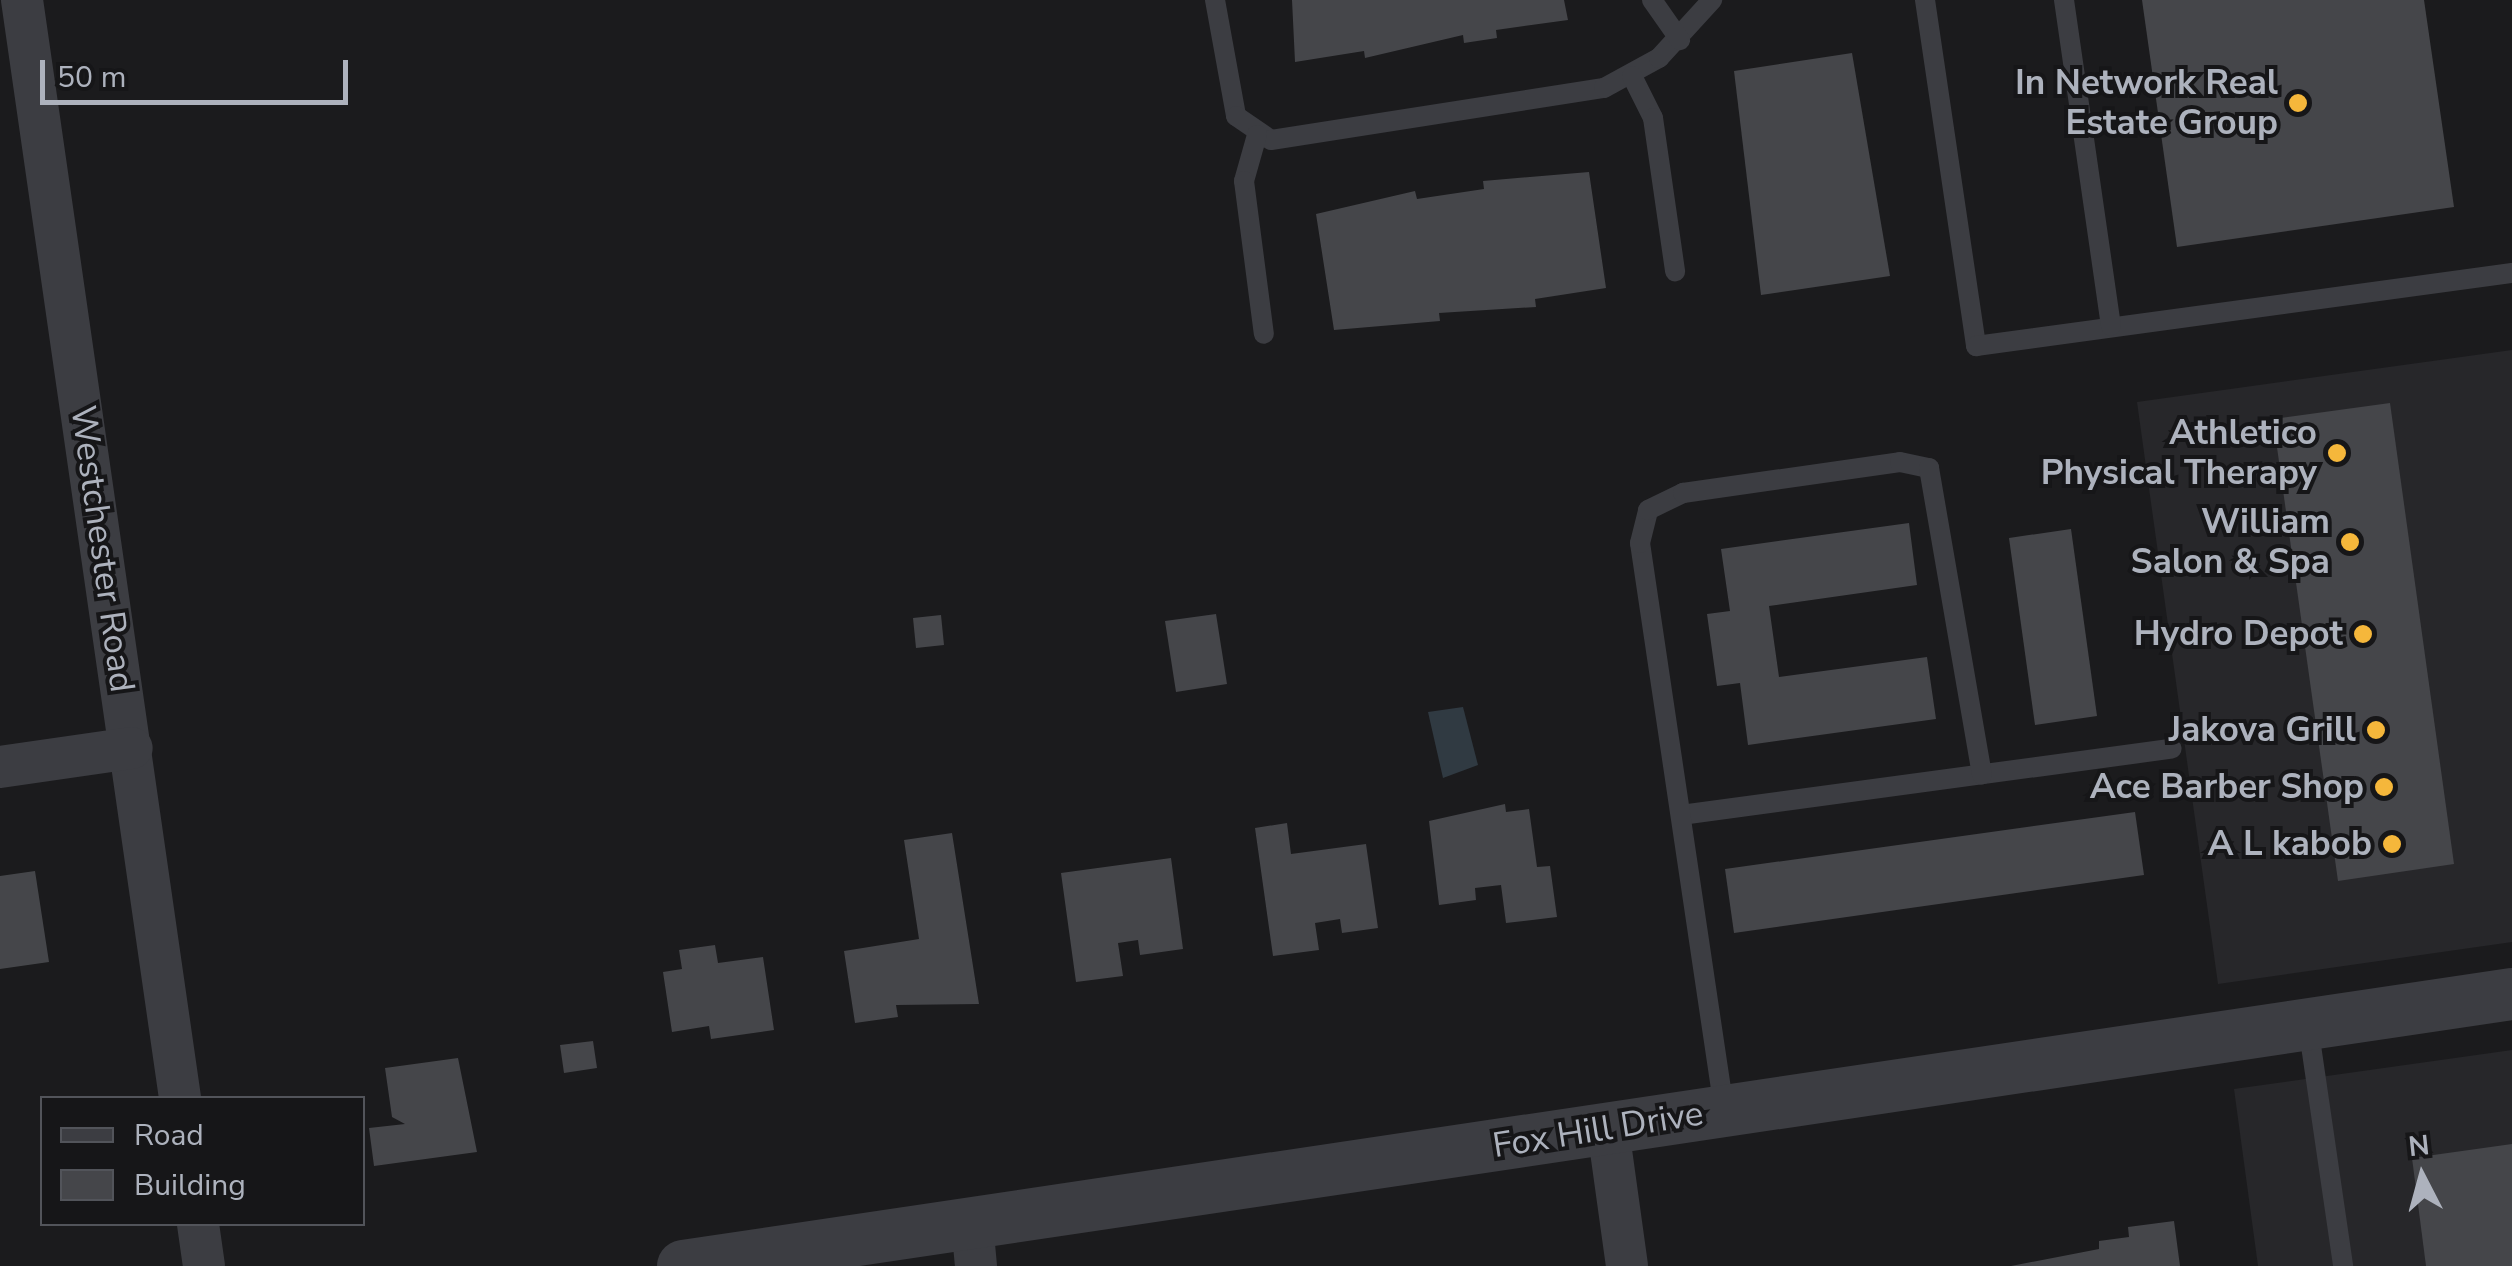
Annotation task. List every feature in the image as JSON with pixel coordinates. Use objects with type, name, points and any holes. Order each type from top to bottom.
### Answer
[{"type":"street","name":"Westchester Road","points":[[22,0],[180,1096]]},
{"type":"street","points":[[0,767],[132,748]]},
{"type":"street","name":"Fox Hill Drive","points":[[683,1266],[974,1244],[1608,1128],[2512,994]]},
{"type":"street","points":[[1608,1128],[1627,1266]]},
{"type":"street","points":[[198,1226],[204,1266]]},
{"type":"lane","points":[[1215,0],[1232,103],[1257,135],[1286,139],[1563,100],[1632,76],[1680,40],[1712,0]]},
{"type":"lane","points":[[1652,0],[1680,40]]},
{"type":"lane","points":[[1925,0],[1976,346],[2512,273]]},
{"type":"lane","points":[[2064,0],[2111,326]]},
{"type":"lane","points":[[1632,76],[1653,118],[1675,271]]},
{"type":"lane","points":[[1257,135],[1244,181],[1264,334]]},
{"type":"lane","points":[[1724,1111],[1640,543],[1648,510],[1684,493],[1900,462],[1929,468],[1940,490],[1982,774]]},
{"type":"lane","points":[[1680,815],[2172,749]]},
{"type":"lane","points":[[2308,1023],[2343,1266]]},
{"type":"shaded area","points":[[2512,350],[2512,942],[2218,984],[2137,402]]},
{"type":"shaded area","points":[[1463,707],[1478,765],[1443,778],[1428,712]]},
{"type":"shaded area","points":[[2512,1050],[2512,1266],[2258,1266],[2234,1089]]},
{"type":"building","points":[[1292,0],[1564,0],[1568,20],[1496,30],[1497,38],[1464,43],[1463,35],[1365,58],[1364,51],[1295,62]]},
{"type":"building","name":"In Network Real Estate Group","points":[[2142,0],[2424,0],[2454,207],[2177,247]]},
{"type":"building","points":[[1852,53],[1890,276],[1761,295],[1734,71]]},
{"type":"building","points":[[1589,172],[1606,288],[1535,299],[1536,307],[1439,313],[1440,321],[1334,330],[1316,214],[1415,191],[1417,199],[1484,189],[1483,181]]},
{"type":"building","points":[[2390,403],[2454,864],[2338,881],[2273,419]]},
{"type":"building","points":[[1909,523],[1917,585],[1769,606],[1779,677],[1927,657],[1936,719],[1748,745],[1740,683],[1717,686],[1707,614],[1730,611],[1721,549]]},
{"type":"building","points":[[2071,529],[2097,716],[2035,725],[2009,538]]},
{"type":"building","points":[[1216,614],[1227,684],[1176,692],[1165,621]]},
{"type":"building","points":[[941,615],[944,645],[916,648],[913,618]]},
{"type":"building","points":[[1505,804],[1506,812],[1529,809],[1537,867],[1550,866],[1557,917],[1506,923],[1501,885],[1475,888],[1476,900],[1439,905],[1429,821]]},
{"type":"building","points":[[2135,812],[2144,875],[1734,933],[1725,869]]},
{"type":"building","points":[[1287,823],[1291,854],[1366,844],[1378,928],[1342,933],[1340,919],[1315,923],[1319,950],[1273,956],[1255,828]]},
{"type":"building","points":[[952,833],[979,1004],[896,1005],[898,1017],[855,1023],[844,951],[919,939],[904,840]]},
{"type":"building","points":[[1171,858],[1183,949],[1140,955],[1138,940],[1118,943],[1123,976],[1076,982],[1061,873]]},
{"type":"building","points":[[35,871],[49,962],[0,969],[0,876]]},
{"type":"building","points":[[715,945],[718,963],[763,957],[774,1030],[711,1039],[709,1026],[672,1032],[663,972],[682,969],[679,950]]},
{"type":"building","points":[[593,1041],[597,1068],[564,1073],[560,1045]]},
{"type":"building","points":[[458,1058],[477,1152],[374,1166],[369,1128],[405,1124],[392,1117],[385,1068]]},
{"type":"building","points":[[2512,1144],[2512,1266],[2426,1266],[2412,1158]]},
{"type":"building","points":[[2174,1221],[2180,1266],[2011,1266],[2099,1249],[2099,1241],[2129,1237],[2128,1227]]},
{"type":"place","name":"In Network Real Estate Group","points":[[2298,103]]},
{"type":"place","name":"Athletico Physical Therapy","points":[[2337,453]]},
{"type":"place","name":"William Salon & Spa","points":[[2350,542]]},
{"type":"place","name":"Hydro Depot","points":[[2363,634]]},
{"type":"place","name":"Jakova Grill","points":[[2376,730]]},
{"type":"place","name":"Ace Barber Shop","points":[[2384,787]]},
{"type":"place","name":"A L kabob","points":[[2392,844]]}]
